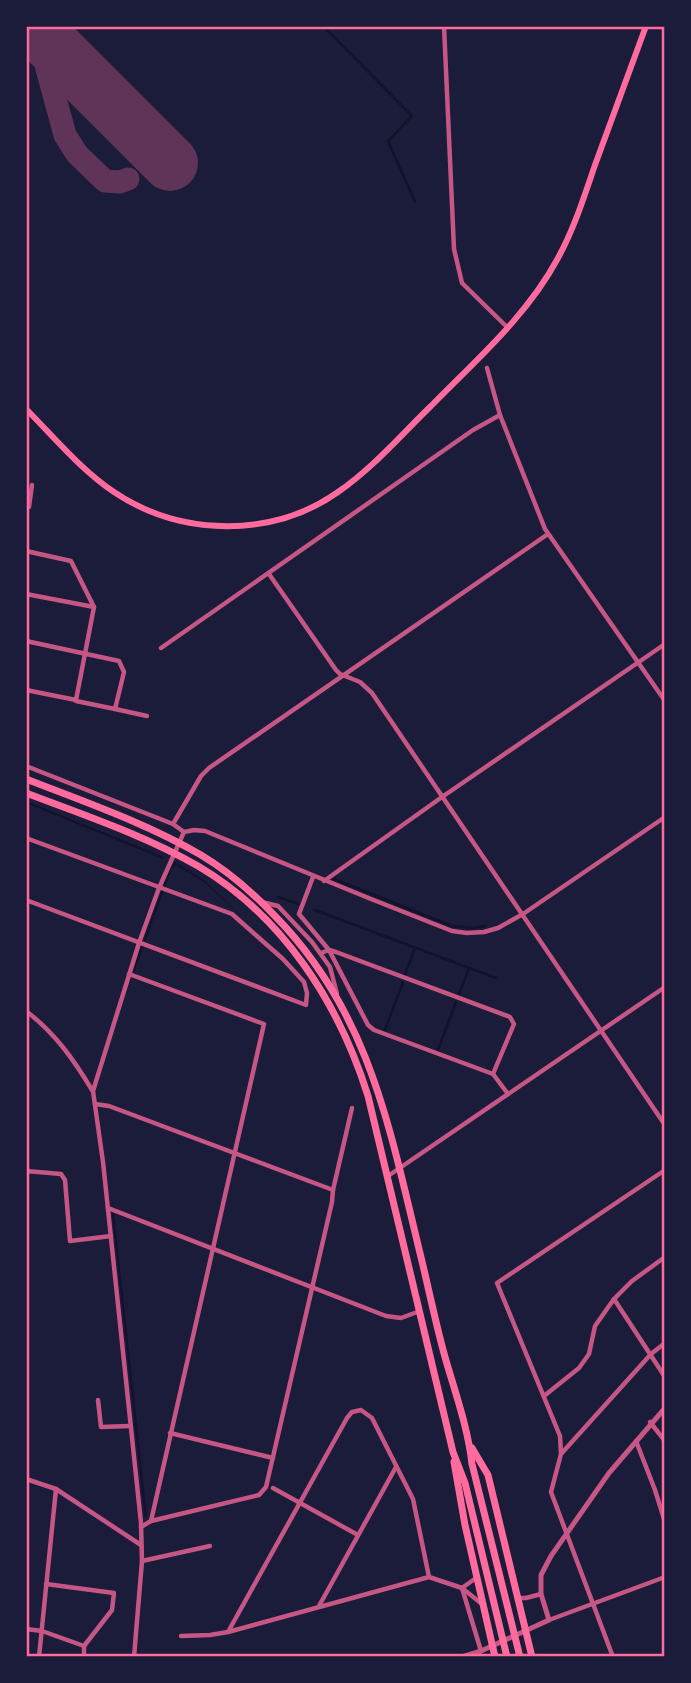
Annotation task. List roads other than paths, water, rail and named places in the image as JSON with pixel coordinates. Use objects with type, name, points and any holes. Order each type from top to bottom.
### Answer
[{"type":"highway","points":[[26,779],[118,815],[178,843],[225,871],[262,902],[301,945],[338,998],[356,1031],[370,1067],[400,1168],[442,1346],[470,1444],[472,1464],[520,1657]]},
{"type":"highway","points":[[26,793],[118,829],[208,872],[251,906],[282,938],[313,977],[333,1010],[368,1096],[453,1452],[456,1480],[476,1577],[495,1644],[495,1657]]},
{"type":"highway","points":[[470,1444],[488,1475],[517,1598],[522,1633],[531,1657]]},
{"type":"highway","points":[[453,1452],[465,1483],[507,1657]]},
{"type":"main road","points":[[26,409],[101,482],[139,507],[170,518],[206,526],[260,524],[312,507],[350,484],[508,328],[541,287],[564,246],[646,26]]},
{"type":"street","points":[[444,26],[454,249],[462,283],[508,328]]},
{"type":"street","points":[[488,369],[499,415],[548,534],[665,701]]},
{"type":"street","points":[[162,648],[473,430],[499,415]]},
{"type":"street","points":[[26,507],[29,507],[33,485]]},
{"type":"street","points":[[173,824],[201,776],[209,768],[548,534]]},
{"type":"street","points":[[26,551],[71,561],[94,607],[76,701]]},
{"type":"street","points":[[269,574],[336,670],[360,682],[372,693],[665,1125]]},
{"type":"street","points":[[26,594],[94,607]]},
{"type":"street","points":[[26,642],[119,661],[124,672],[115,709]]},
{"type":"street","points":[[324,881],[665,644]]},
{"type":"street","points":[[26,690],[147,716]]},
{"type":"street","points":[[26,766],[173,824],[184,832],[205,831],[313,877],[452,931],[484,932],[498,928],[523,914],[665,817]]},
{"type":"street","points":[[93,1091],[139,943],[173,853],[184,832]]},
{"type":"street","points":[[26,838],[232,914],[283,959],[304,982],[306,1005],[26,900]]},
{"type":"street","points":[[313,877],[299,914],[329,950],[368,1025],[374,1030],[494,1074],[508,1094]]},
{"type":"street","points":[[262,902],[278,906],[321,953],[330,967],[338,998]]},
{"type":"street","points":[[299,928],[307,923]]},
{"type":"street","points":[[321,953],[329,950],[510,1017],[514,1024],[494,1074]]},
{"type":"street","points":[[129,974],[264,1024],[151,1521]]},
{"type":"street","points":[[388,1176],[665,987]]},
{"type":"street","points":[[26,1011],[64,1047],[93,1091],[108,1208],[141,1527],[142,1560],[134,1657]]},
{"type":"street","points":[[95,1104],[109,1106],[332,1190]]},
{"type":"street","points":[[141,1527],[151,1521],[259,1495],[266,1487],[352,1108]]},
{"type":"street","points":[[613,1657],[551,1492],[561,1454],[560,1436],[497,1283],[665,1170]]},
{"type":"street","points":[[26,1171],[61,1174],[65,1180],[71,1241],[111,1236]]},
{"type":"street","points":[[108,1208],[393,1318],[421,1311]]},
{"type":"street","points":[[544,1396],[579,1368],[589,1354],[595,1326],[614,1299],[632,1281],[665,1257]]},
{"type":"street","points":[[614,1299],[665,1377]]},
{"type":"street","points":[[561,1454],[651,1354],[665,1343]]},
{"type":"street","points":[[98,1401],[101,1427],[130,1426]]},
{"type":"street","points":[[549,1620],[541,1594],[541,1575],[566,1532],[609,1473],[650,1422],[665,1408]]},
{"type":"street","points":[[228,1632],[347,1418],[355,1410],[370,1415],[413,1499],[429,1577]]},
{"type":"street","points":[[650,1422],[665,1441]]},
{"type":"street","points":[[170,1433],[273,1458]]},
{"type":"street","points":[[635,1441],[662,1505],[665,1524]]},
{"type":"street","points":[[318,1607],[397,1466]]},
{"type":"street","points":[[26,1479],[56,1489],[141,1545]]},
{"type":"street","points":[[273,1488],[358,1535]]},
{"type":"street","points":[[39,1657],[56,1489]]},
{"type":"street","points":[[142,1560],[209,1546]]},
{"type":"street","points":[[181,1636],[228,1632],[429,1577],[462,1588],[484,1605]]},
{"type":"street","points":[[462,1588],[476,1577]]},
{"type":"street","points":[[462,1657],[549,1620],[665,1577]]},
{"type":"street","points":[[47,1584],[114,1593],[112,1610],[84,1646],[84,1657]]},
{"type":"street","points":[[462,1588],[481,1651]]},
{"type":"street","points":[[517,1598],[541,1594]]},
{"type":"street","points":[[26,1629],[42,1631],[84,1646]]},
{"type":"waterway","points":[[323,26],[412,116],[388,141],[415,202]]},
{"type":"waterway","points":[[334,879],[452,926],[485,926]]},
{"type":"waterway","points":[[278,897],[298,904]]},
{"type":"waterway","points":[[315,910],[496,978]]},
{"type":"waterway","points":[[405,974],[415,948]]},
{"type":"waterway","points":[[459,994],[469,968]]},
{"type":"waterway","points":[[385,1030],[403,982]]},
{"type":"waterway","points":[[438,1050],[456,1002]]}]
